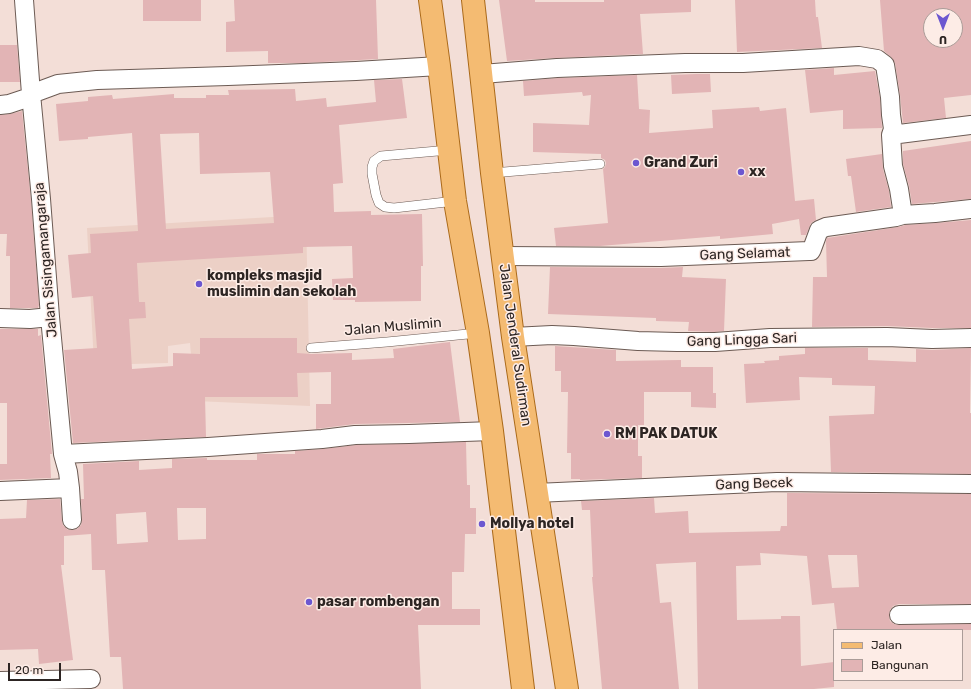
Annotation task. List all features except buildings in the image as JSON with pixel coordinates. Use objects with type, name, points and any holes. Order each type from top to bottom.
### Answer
[{"type":"main road","points":[[430,0],[455,201],[478,333],[492,431],[523,689]]},
{"type":"main road","name":"Jalan Jenderal Sudirman","points":[[473,0],[492,173],[513,337],[567,689]]},
{"type":"street","name":"Jalan Sisingamangaraja","points":[[24,0],[30,94],[41,200],[50,317],[63,454],[68,472],[72,520]]},
{"type":"street","points":[[482,74],[557,68],[743,62],[860,56],[877,59],[885,66],[890,97],[893,129],[891,135],[893,166],[899,189],[902,215]]},
{"type":"street","points":[[0,105],[10,104],[27,98],[30,94],[58,84],[97,80],[356,71],[439,66]]},
{"type":"street","points":[[891,135],[971,125]]},
{"type":"street","name":"Gang Selamat","points":[[502,256],[661,257],[809,251],[812,249],[821,228],[896,218],[902,215],[971,209]]},
{"type":"street","points":[[0,318],[30,319],[50,317]]},
{"type":"street","name":"Gang Lingga Sari","points":[[513,337],[552,335],[669,342],[715,342],[770,338],[971,338]]},
{"type":"street","points":[[63,454],[216,447],[356,435],[492,431]]},
{"type":"street","name":"Gang Becek","points":[[536,493],[777,482],[971,484]]},
{"type":"street","points":[[0,491],[70,488]]},
{"type":"street","points":[[899,615],[971,614]]},
{"type":"street","points":[[0,681],[90,679]]},
{"type":"lane","points":[[449,150],[381,156],[374,161],[372,174],[379,203],[386,207],[394,208],[455,201]]},
{"type":"lane","points":[[492,173],[600,164]]},
{"type":"lane","name":"Jalan Muslimin","points":[[311,348],[478,333]]},
{"type":"shaded area","name":"kompleks masjid muslimin dan sekolah","points":[[306,215],[310,406],[195,401],[190,343],[168,346],[168,363],[94,365],[87,228]]},
{"type":"place","name":"Grand Zuri","points":[[636,163]]},
{"type":"place","name":"xx","points":[[741,172]]},
{"type":"place","name":"kompleks masjid muslimin dan sekolah","points":[[199,284]]},
{"type":"place","name":"RM PAK DATUK","points":[[607,434]]},
{"type":"place","name":"Mollya hotel","points":[[482,524]]},
{"type":"place","name":"pasar rombengan","points":[[309,602]]}]
